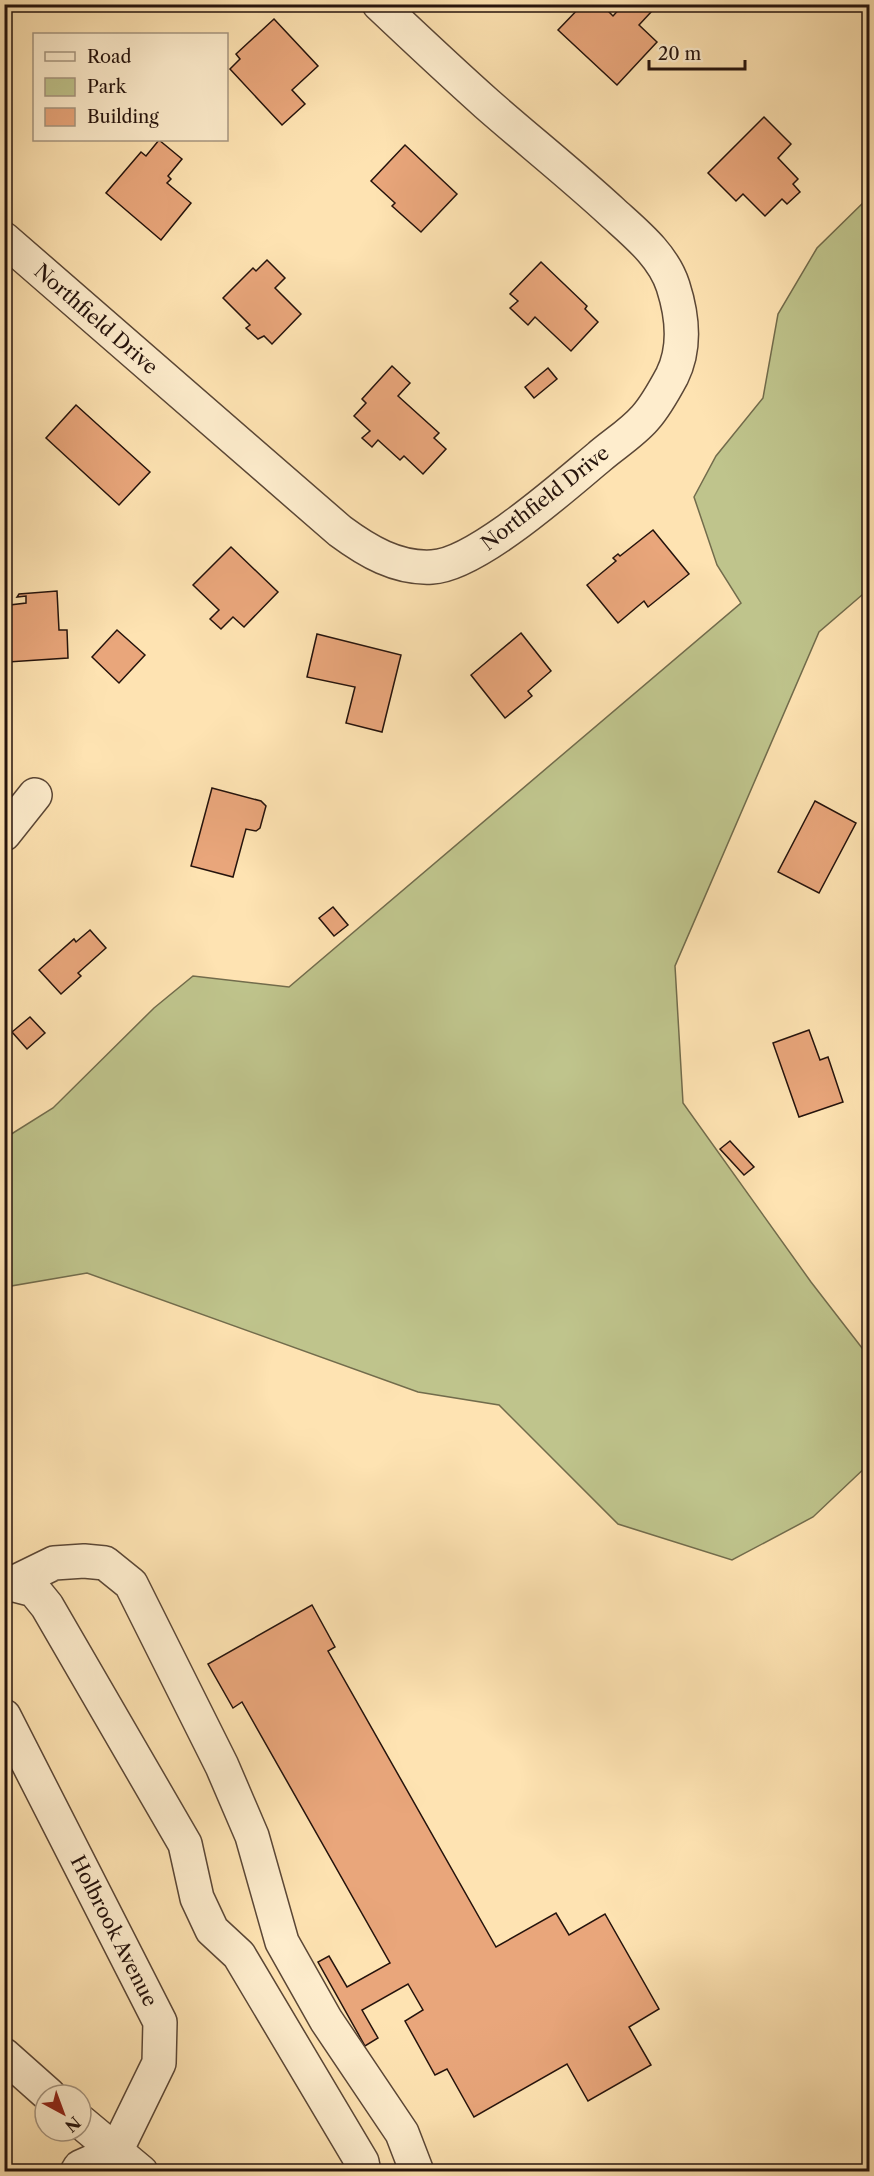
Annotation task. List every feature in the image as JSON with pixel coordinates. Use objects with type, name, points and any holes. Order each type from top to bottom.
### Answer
[{"type":"street","name":"Northfield Drive","points":[[4,238],[340,531],[361,546],[384,559],[433,567],[461,558],[485,546],[556,493],[646,418],[673,375],[680,353],[679,311],[673,284],[661,262],[643,241],[578,181],[487,104],[378,4]]},
{"type":"street","points":[[4,834],[35,795]]},
{"type":"street","points":[[8,1585],[54,1563],[84,1561],[105,1563],[131,1584],[222,1766],[252,1836],[282,1942],[326,2020],[402,2133],[417,2172]]},
{"type":"street","points":[[8,1585],[34,1590],[47,1606],[185,1844],[197,1898],[212,1930],[239,1955],[362,2162],[364,2172]]},
{"type":"street","name":"Holbrook Avenue","points":[[4,1716],[160,2022],[159,2063],[116,2151]]},
{"type":"street","points":[[4,2055],[36,2083]]},
{"type":"street","points":[[93,2132],[141,2172]]},
{"type":"street","points":[[77,2172],[80,2167],[116,2151]]},
{"type":"green space","points":[[869,197],[869,589],[819,632],[675,966],[683,1103],[811,1282],[869,1357],[869,1464],[813,1517],[732,1560],[618,1524],[499,1405],[418,1392],[87,1273],[5,1287],[5,1138],[53,1108],[154,1008],[193,976],[289,987],[741,603],[717,565],[694,497],[716,456],[763,398],[778,314],[817,248]]},
{"type":"building","points":[[583,4],[601,4],[613,16],[624,4],[645,4],[652,11],[639,25],[657,42],[617,85],[558,30]]},
{"type":"building","points":[[274,19],[318,66],[292,90],[305,104],[282,125],[230,69],[240,59],[236,54]]},
{"type":"building","points":[[764,117],[791,144],[778,158],[798,179],[793,184],[800,192],[787,204],[782,199],[765,216],[743,194],[736,201],[708,173]]},
{"type":"building","points":[[160,141],[182,159],[168,176],[171,179],[167,183],[191,203],[161,240],[106,193],[141,152],[146,156]]},
{"type":"building","points":[[405,145],[457,194],[421,232],[392,206],[395,203],[371,181]]},
{"type":"building","points":[[267,260],[285,278],[275,288],[301,314],[272,344],[264,336],[258,339],[246,328],[250,325],[223,298],[253,268],[256,271]]},
{"type":"building","points":[[541,262],[587,306],[585,309],[598,322],[571,351],[535,317],[528,325],[510,308],[518,301],[510,294]]},
{"type":"building","points":[[392,366],[410,383],[398,396],[439,433],[434,438],[446,449],[423,474],[404,456],[400,460],[378,440],[372,447],[362,438],[370,431],[354,416],[366,403],[362,399]]},
{"type":"building","points":[[548,368],[557,379],[534,398],[525,387]]},
{"type":"building","points":[[76,405],[150,472],[119,505],[46,438]]},
{"type":"building","points":[[653,530],[689,574],[648,607],[644,601],[618,623],[587,585],[616,561],[613,558],[618,554],[620,556]]},
{"type":"building","points":[[231,547],[278,592],[244,627],[233,617],[221,629],[210,619],[219,610],[193,585]]},
{"type":"building","points":[[57,591],[59,630],[67,630],[68,658],[8,662],[7,656],[4,656],[4,611],[11,611],[10,605],[26,603],[26,596],[17,597],[19,594]]},
{"type":"building","points":[[117,630],[145,655],[119,683],[92,657]]},
{"type":"building","points":[[521,633],[551,671],[528,691],[532,696],[505,718],[471,675]]},
{"type":"building","points":[[317,634],[401,655],[382,732],[346,723],[355,687],[307,677]]},
{"type":"building","points":[[212,788],[261,801],[266,806],[260,828],[256,831],[246,829],[233,877],[191,866]]},
{"type":"building","points":[[815,801],[856,823],[819,893],[778,872]]},
{"type":"building","points":[[333,907],[348,925],[334,936],[319,918]]},
{"type":"building","points":[[90,930],[106,948],[78,973],[81,976],[61,994],[39,970],[74,939],[76,942]]},
{"type":"building","points":[[30,1017],[45,1033],[27,1049],[12,1032]]},
{"type":"building","points":[[809,1030],[820,1060],[828,1057],[843,1102],[799,1117],[773,1043]]},
{"type":"building","points":[[730,1141],[754,1167],[744,1175],[720,1149]]},
{"type":"building","points":[[312,1605],[335,1647],[328,1651],[496,1947],[556,1913],[569,1935],[605,1914],[659,2009],[629,2027],[651,2065],[588,2101],[567,2064],[474,2117],[447,2069],[435,2075],[405,2021],[423,2010],[408,1984],[362,2010],[378,2038],[365,2046],[318,1962],[329,1956],[347,1987],[390,1963],[242,1702],[233,1708],[208,1664]]}]
